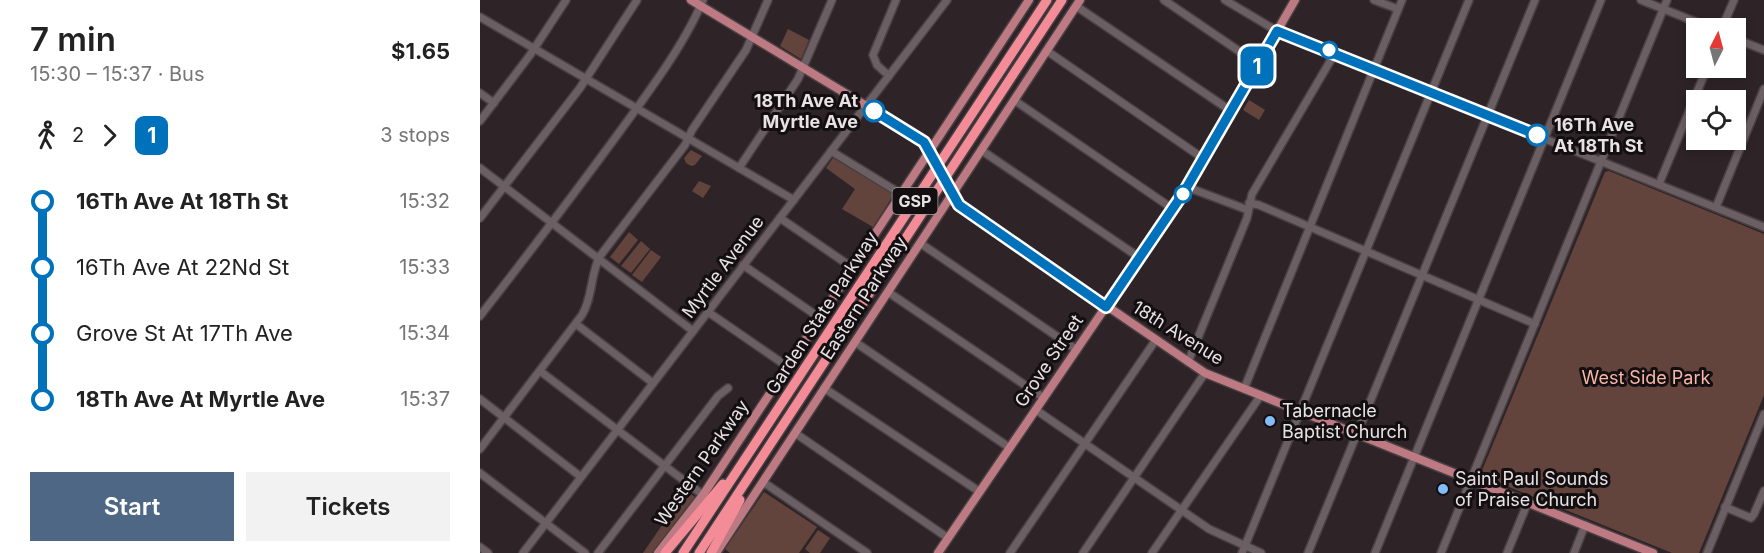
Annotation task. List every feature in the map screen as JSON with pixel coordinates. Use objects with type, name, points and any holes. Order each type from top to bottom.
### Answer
[{"type":"highway","points":[[1004,66],[1040,0]]},
{"type":"highway","name":"Garden State Parkway","points":[[683,553],[1047,0]]},
{"type":"highway","name":"Garden State Parkway","points":[[699,553],[1064,0]]},
{"type":"highway","points":[[711,553],[777,435]]},
{"type":"highway","points":[[665,553],[750,452]]},
{"type":"main road","name":"18th Avenue","points":[[691,0],[702,3],[752,37],[922,140],[959,205],[1205,373],[1585,525],[1641,551],[1653,553]]},
{"type":"main road","name":"Western Parkway","points":[[658,553],[704,495],[901,194],[931,155],[1029,0]]},
{"type":"main road","name":"Grove Street","points":[[938,553],[1188,187],[1295,0]]},
{"type":"main road","name":"Eastern Parkway","points":[[716,553],[920,243],[950,192],[981,150],[1078,3]]},
{"type":"street","points":[[480,121],[535,49],[566,0]]},
{"type":"street","points":[[480,218],[586,78],[638,0]]},
{"type":"street","points":[[480,449],[576,324],[588,303],[598,259],[689,138],[746,50],[768,0]]},
{"type":"street","points":[[739,168],[796,82],[832,0]]},
{"type":"street","points":[[889,76],[877,65],[873,55],[896,0]]},
{"type":"street","name":"Myrtle Avenue","points":[[523,553],[946,0]]},
{"type":"street","points":[[1164,0],[1258,64]]},
{"type":"street","points":[[1225,0],[1277,31],[1764,227]]},
{"type":"street","points":[[1374,0],[1398,9]]},
{"type":"street","points":[[1245,389],[1402,0]]},
{"type":"street","points":[[1243,550],[1469,0]]},
{"type":"street","points":[[1308,553],[1535,0]]},
{"type":"street","points":[[1375,553],[1601,0]]},
{"type":"street","points":[[1641,0],[1686,18]]},
{"type":"street","points":[[1441,553],[1667,0]]},
{"type":"street","points":[[1726,18],[1734,0]]},
{"type":"street","points":[[480,316],[552,224],[637,108],[692,25],[702,3]]},
{"type":"street","points":[[1078,3],[1231,111]]},
{"type":"street","points":[[480,17],[794,200]]},
{"type":"street","points":[[1746,43],[1764,50]]},
{"type":"street","points":[[1047,51],[1204,159]]},
{"type":"street","points":[[1188,362],[1247,218],[1252,194],[1335,53]]},
{"type":"street","points":[[1659,184],[1703,78]]},
{"type":"street","points":[[1716,207],[1764,89]]},
{"type":"street","points":[[480,93],[494,103]]},
{"type":"street","points":[[1014,100],[1173,209]]},
{"type":"street","points":[[981,150],[1140,258]]},
{"type":"street","points":[[831,151],[901,194]]},
{"type":"street","points":[[480,168],[693,331]]},
{"type":"street","points":[[1188,187],[1249,206],[1259,205],[1535,324]]},
{"type":"street","points":[[780,218],[853,268]]},
{"type":"street","points":[[920,243],[1077,350]]},
{"type":"street","points":[[743,265],[820,318]]},
{"type":"street","points":[[888,292],[1044,398]]},
{"type":"street","points":[[708,312],[788,367]]},
{"type":"street","points":[[576,324],[653,383]]},
{"type":"street","points":[[1010,553],[1155,341]]},
{"type":"street","points":[[855,342],[1010,448]]},
{"type":"street","points":[[540,370],[704,495]]},
{"type":"street","points":[[1083,553],[1205,373]]},
{"type":"street","points":[[598,553],[718,396],[729,388]]},
{"type":"street","points":[[825,388],[980,492]]},
{"type":"street","points":[[1152,553],[1261,395]]},
{"type":"street","points":[[480,399],[581,477]]},
{"type":"street","points":[[1036,410],[1209,529],[1243,550],[1261,553]]},
{"type":"street","points":[[1707,553],[1764,414]]},
{"type":"street","points":[[795,433],[948,538]]},
{"type":"street","points":[[480,472],[585,553]]},
{"type":"street","points":[[763,482],[867,553]]},
{"type":"street","points":[[1725,507],[1751,518],[1764,491]]},
{"type":"street","points":[[1507,553],[1528,502]]},
{"type":"street","points":[[1574,553],[1585,525]]},
{"type":"street","points":[[480,547],[488,553]]},
{"type":"green space","points":[[788,29],[809,40],[801,59],[780,46]]},
{"type":"green space","points":[[1249,100],[1265,110],[1259,120],[1243,110]]},
{"type":"green space","points":[[691,150],[702,156],[695,165],[691,166],[684,158]]},
{"type":"green space","points":[[833,158],[894,194],[873,227],[842,209],[855,189],[826,168]]},
{"type":"green space","name":"West Side Park","points":[[1609,171],[1764,234],[1764,395],[1699,553],[1672,553],[1482,476],[1481,473],[1605,172]]},
{"type":"green space","points":[[699,181],[711,186],[703,198],[692,191]]},
{"type":"green space","points":[[629,232],[638,240],[619,264],[610,257]]},
{"type":"green space","points":[[641,241],[650,249],[631,273],[621,266]]},
{"type":"green space","points":[[651,250],[661,257],[642,282],[632,275]]},
{"type":"green space","points":[[686,490],[697,499],[652,553],[643,553]]},
{"type":"green space","points":[[764,492],[817,527],[799,553],[730,553],[725,549]]},
{"type":"green space","points":[[818,530],[830,538],[820,553],[810,553],[805,549]]},
{"type":"bus line","name":"1","points":[[874,111],[924,142],[959,205],[1106,307],[1184,192],[1277,31],[1537,135]]},
{"type":"place","name":"18Th Ave At Myrtle Ave","points":[[874,111]]},
{"type":"place","name":"16Th Ave At 18Th St","points":[[1537,135]]},
{"type":"place","name":"Tabernacle Baptist Church","points":[[1270,421]]},
{"type":"place","name":"Saint Paul Sounds of Praise Church","points":[[1443,489]]}]
